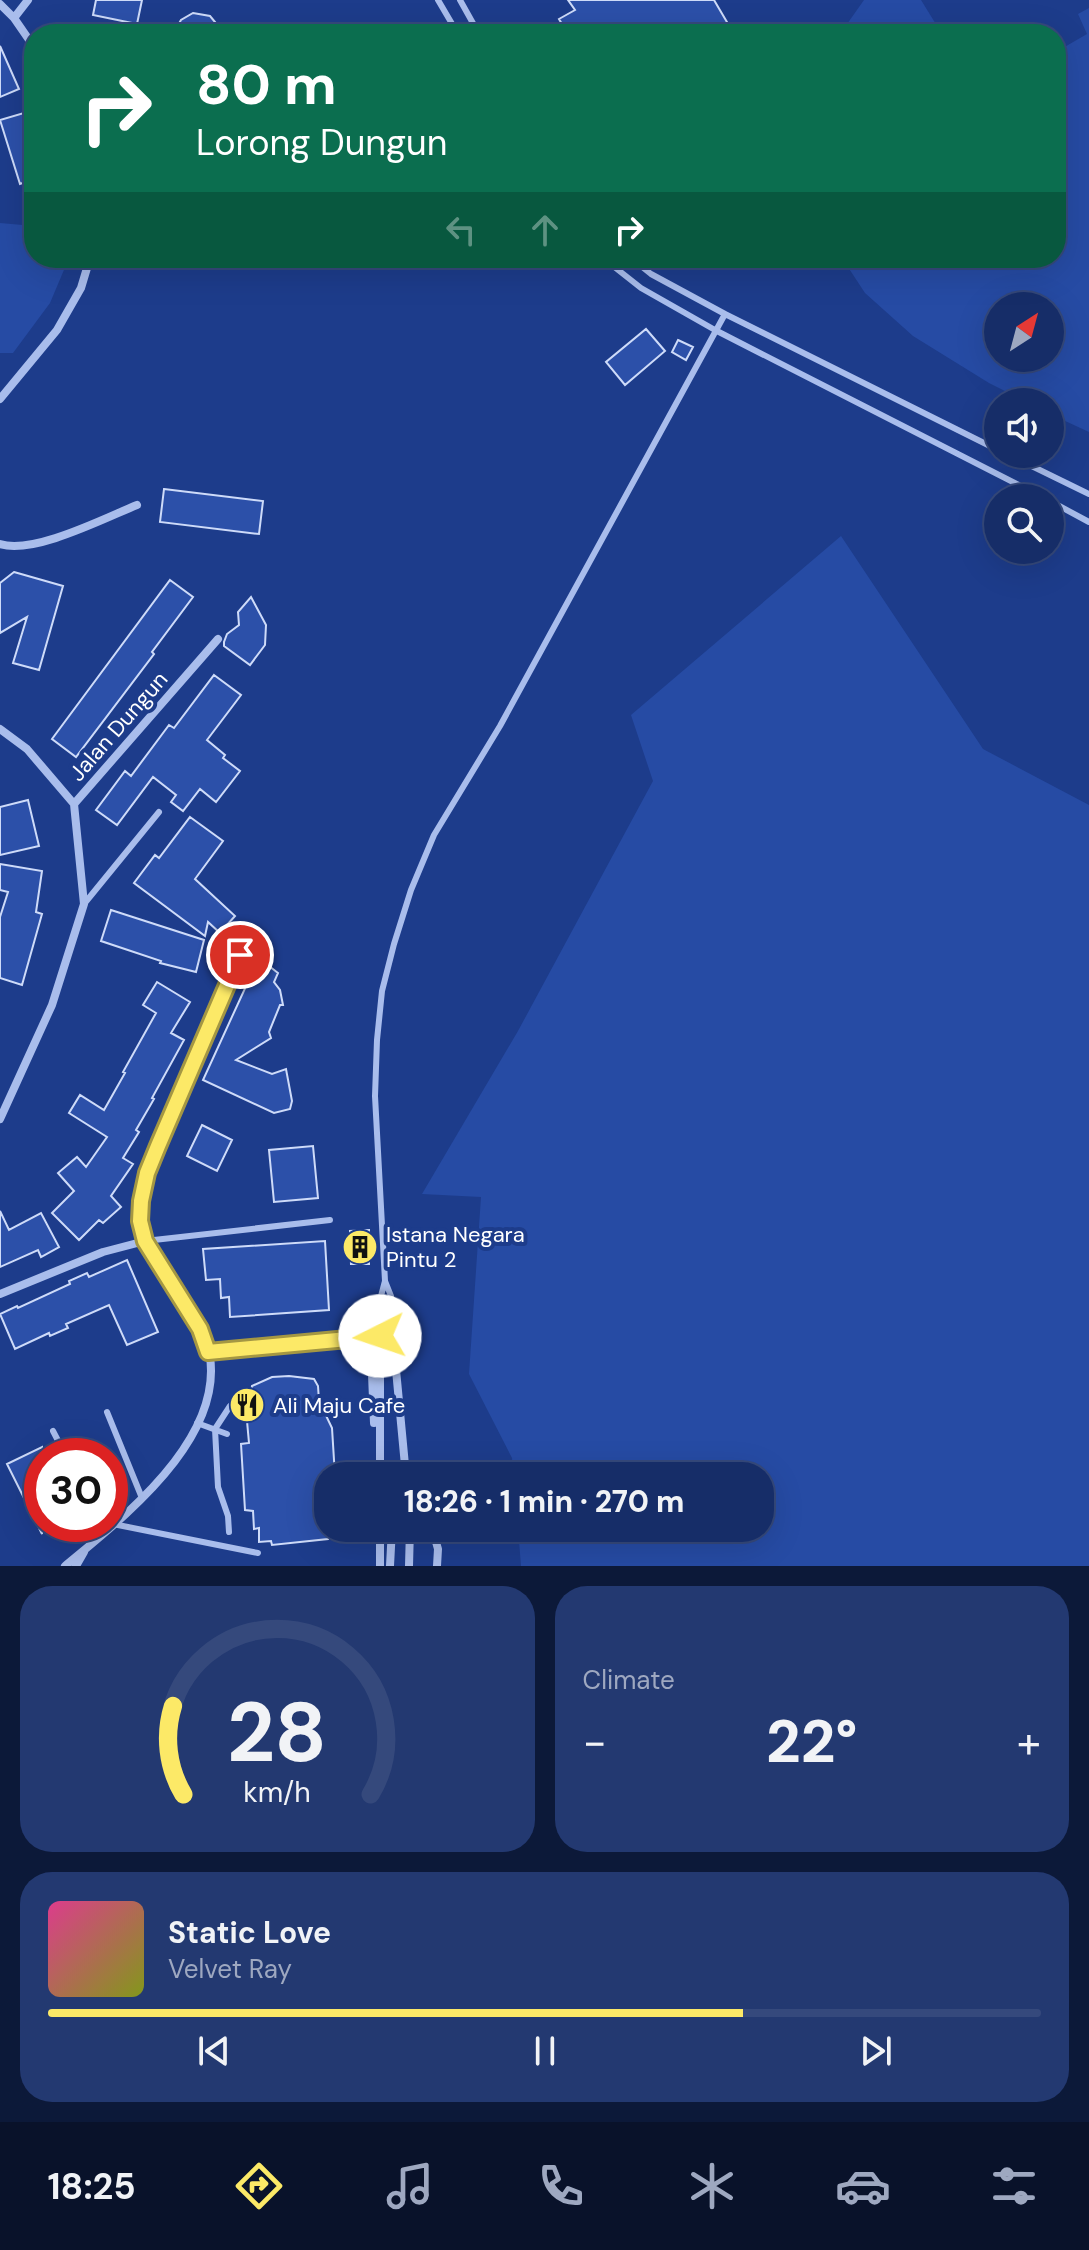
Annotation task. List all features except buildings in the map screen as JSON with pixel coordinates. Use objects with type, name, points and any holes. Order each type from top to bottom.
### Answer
[{"type":"street","points":[[14,18],[28,0]]},
{"type":"street","points":[[0,4],[24,32]]},
{"type":"street","points":[[0,399],[64,320],[81,288],[87,268]]},
{"type":"street","points":[[0,544],[8,547],[48,541],[137,505]]},
{"type":"street","name":"Jalan Dungun","points":[[0,1119],[52,1005],[84,904],[74,804],[218,639]]},
{"type":"street","points":[[0,729],[27,749],[74,804]]},
{"type":"street","points":[[128,1511],[173,1465],[197,1423],[210,1383],[208,1352],[200,1329],[145,1241],[140,1221],[147,1173],[240,955]]},
{"type":"street","points":[[0,1294],[103,1252],[145,1241]]},
{"type":"street","points":[[380,1336],[380,1462]]},
{"type":"street","points":[[208,1352],[332,1339],[393,1338],[405,1462]]},
{"type":"street","points":[[332,1339],[366,1363],[372,1374],[375,1431],[379,1445]]},
{"type":"street","points":[[65,1566],[91,1542]]},
{"type":"street","points":[[380,1542],[380,1566]]},
{"type":"street","points":[[390,1566],[391,1542]]},
{"type":"street","points":[[409,1566],[410,1542]]},
{"type":"street","points":[[436,1542],[437,1566]]},
{"type":"street","points":[[76,1566],[86,1548]]},
{"type":"lane","points":[[438,0],[452,24]]},
{"type":"lane","points":[[460,0],[473,24]]},
{"type":"lane","points":[[616,268],[641,288],[715,330],[1018,484]]},
{"type":"lane","points":[[644,268],[725,314],[984,443]]},
{"type":"lane","points":[[393,1338],[391,1296],[384,1269],[375,1096],[377,1040],[382,991],[411,890],[434,835],[500,726],[725,314]]},
{"type":"lane","points":[[1036,468],[1089,494]]},
{"type":"lane","points":[[1064,509],[1089,522]]},
{"type":"lane","points":[[84,904],[159,812]]},
{"type":"lane","points":[[145,1241],[330,1220]]},
{"type":"lane","points":[[380,1336],[381,1296],[385,1281]]},
{"type":"lane","points":[[229,1532],[228,1516],[218,1487],[215,1429],[230,1406]]},
{"type":"lane","points":[[107,1412],[142,1498]]},
{"type":"lane","points":[[197,1423],[227,1434]]},
{"type":"lane","points":[[53,1431],[57,1438]]},
{"type":"lane","points":[[128,1527],[258,1553]]},
{"type":"shaded area","points":[[864,0],[921,0],[936,24],[847,24]]},
{"type":"shaded area","points":[[1089,8],[1089,432],[1064,420],[1064,388],[999,388],[989,383],[913,336],[865,293],[849,268],[1066,268],[1066,46],[1087,34],[1078,14]]},
{"type":"shaded area","points":[[0,223],[24,225],[24,268],[65,268],[50,303],[13,353],[0,353]]},
{"type":"shaded area","points":[[841,536],[983,749],[1089,805],[1089,1566],[521,1566],[519,1542],[774,1542],[774,1462],[512,1462],[469,1374],[481,1197],[422,1194],[518,1031],[653,781],[631,715]]},
{"type":"place","name":"Istana Negara Pintu 2","points":[[360,1247]]},
{"type":"place","name":"Ali Maju Cafe","points":[[247,1405]]},
{"type":"route","points":[[240,955],[147,1173],[140,1221],[145,1241],[200,1329],[208,1352],[380,1336]]}]
